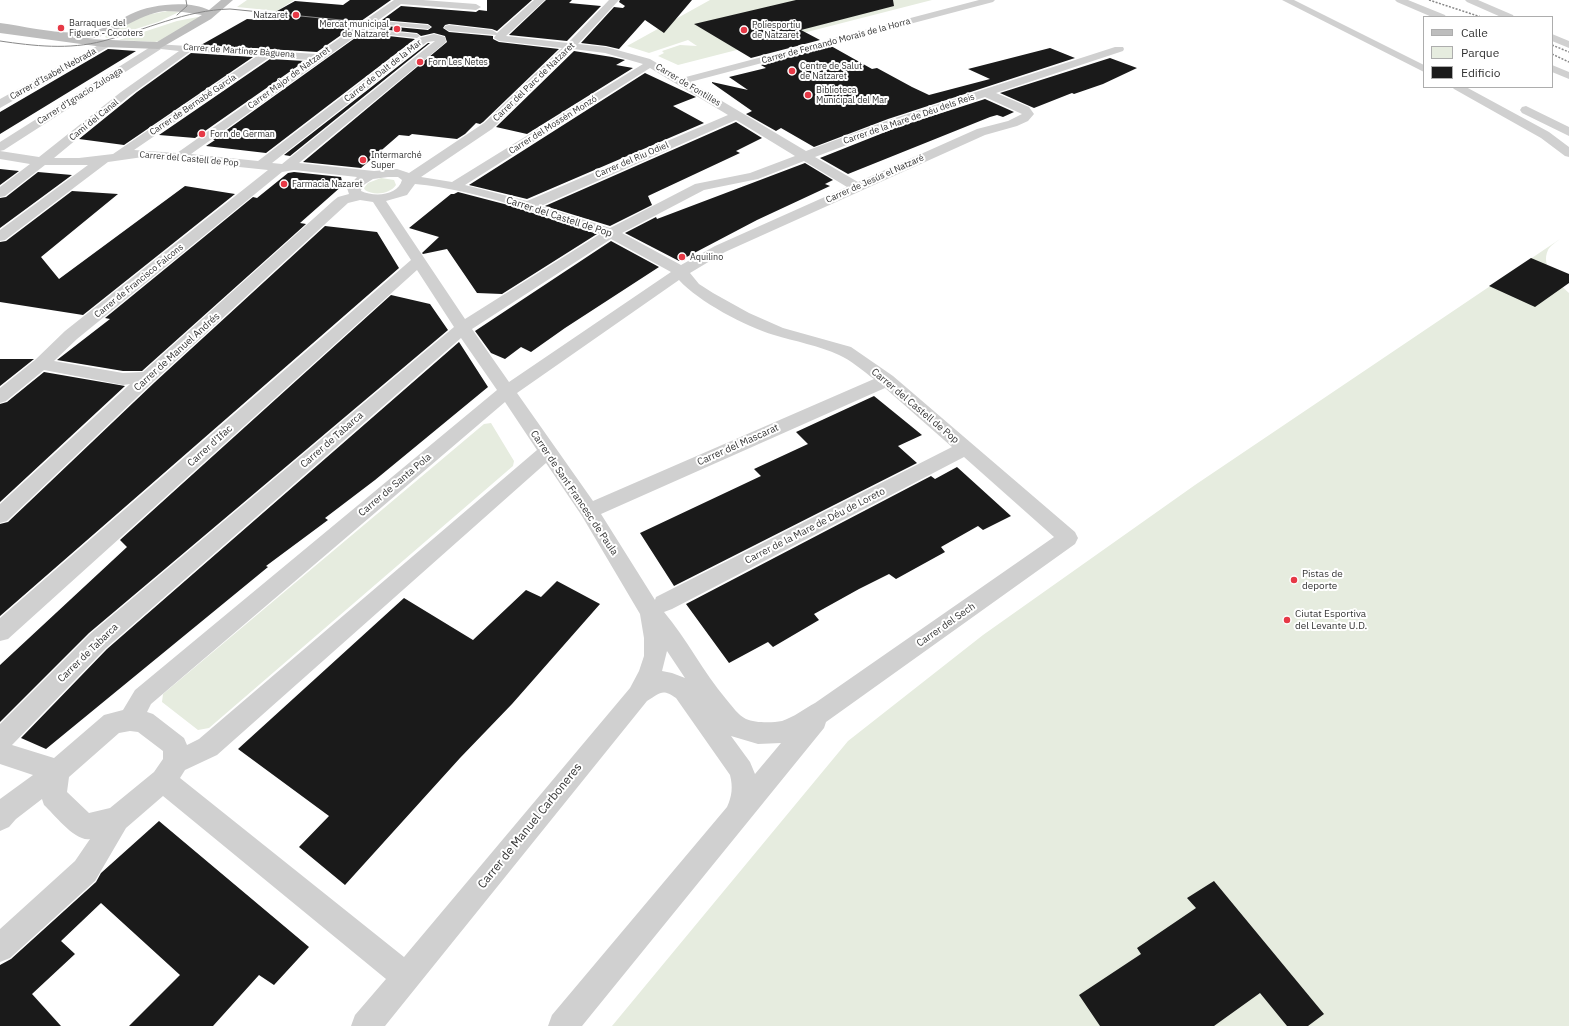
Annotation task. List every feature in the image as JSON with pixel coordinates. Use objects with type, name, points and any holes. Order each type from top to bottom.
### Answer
[{"type":"street","points":[[0,26],[76,35],[99,34],[147,11],[161,8],[204,6],[216,0]]},
{"type":"street","points":[[0,30],[106,44],[159,46],[207,17],[228,0]]},
{"type":"street","name":"Carrer de Fontilles","points":[[399,0],[476,7],[449,28],[606,50],[651,63],[857,187]]},
{"type":"street","name":"Carrer Major de Natzaret","points":[[180,157],[399,0]]},
{"type":"street","points":[[496,35],[502,33],[540,0]]},
{"type":"street","name":"Carrer del Parc de Natzaret","points":[[378,199],[389,197],[404,191],[409,184],[409,180],[488,126],[571,46],[614,0]]},
{"type":"street","name":"Carrer de Fernando Morais de la Horra","points":[[677,79],[964,0]]},
{"type":"street","name":"Carrer de Fernando Morais de la Horra","points":[[677,79],[990,0]]},
{"type":"street","points":[[1278,0],[1323,18]]},
{"type":"street","points":[[1287,0],[1423,69]]},
{"type":"street","points":[[1306,0],[1423,58]]},
{"type":"street","points":[[1400,0],[1439,16]]},
{"type":"street","points":[[1470,0],[1507,16]]},
{"type":"street","points":[[179,8],[202,10],[208,15],[207,17]]},
{"type":"street","points":[[1350,20],[1361,27]]},
{"type":"street","points":[[99,34],[100,39],[107,41],[140,45]]},
{"type":"street","name":"Carrer de Dalt de la Mar","points":[[261,165],[423,40],[434,37],[441,39],[441,41],[282,168]]},
{"type":"street","points":[[1553,37],[1569,45]]},
{"type":"street","name":"Carrer d'Isabel Nebrada","points":[[0,104],[106,44]]},
{"type":"street","name":"Carrer de Martínez Bàguena","points":[[159,46],[319,57]]},
{"type":"street","name":"Carrer d'Ignacio Zuloaga","points":[[0,147],[159,46]]},
{"type":"street","name":"Camí del Canal","points":[[0,193],[43,161],[125,94],[188,48]]},
{"type":"street","name":"Carrer de la Mare de Déu dels Reis","points":[[700,187],[744,179],[804,155],[893,123],[1119,49]]},
{"type":"street","name":"Carrer de Bernabé García","points":[[0,237],[111,158],[269,54]]},
{"type":"street","name":"Carrer del Mossén Monzó","points":[[454,186],[651,63]]},
{"type":"street","points":[[1553,68],[1569,76]]},
{"type":"street","points":[[1460,88],[1545,135],[1569,153]]},
{"type":"street","name":"Carrer de Jesús el Natzaré","points":[[681,272],[720,249],[981,132],[1010,124],[1024,118],[1028,114],[1025,110],[986,93]]},
{"type":"street","points":[[1516,104],[1569,132]]},
{"type":"street","name":"Carrer del Riu Odiel","points":[[528,206],[737,115]]},
{"type":"street","name":"Carrer del Castell de Pop","points":[[0,155],[43,161],[111,158],[143,154],[261,165],[282,168],[289,171],[351,180],[365,198],[378,199]]},
{"type":"street","name":"Carrer del Castell de Pop","points":[[282,168],[294,166],[375,174],[401,174],[409,180],[441,183],[454,186],[528,206],[611,233],[639,247],[681,272],[694,287],[743,316],[777,331],[845,351],[887,380],[1068,538]]},
{"type":"street","name":"Carrer de Francisco Falcons","points":[[0,397],[41,364],[71,335],[282,168]]},
{"type":"street","name":"Carrer de Manuel Andrés","points":[[0,516],[148,377],[338,204],[349,198],[375,174]]},
{"type":"street","name":"Carrer de Tabarca","points":[[0,741],[98,641],[463,328],[611,233],[700,187]]},
{"type":"street","name":"Carrer de Sant Francesc de Paula","points":[[378,199],[506,392],[657,607],[666,630],[710,697],[726,718],[739,728],[758,733],[782,732],[801,724],[823,711]]},
{"type":"street","name":"Carrer d'Ifac","points":[[0,632],[419,260]]},
{"type":"street","name":"Carrer de Santa Pola","points":[[130,720],[143,697],[506,392],[681,272]]},
{"type":"street","points":[[41,364],[123,379],[148,377]]},
{"type":"street","name":"Carrer del Mascarat","points":[[589,511],[887,380]]},
{"type":"street","name":"Carrer de la Mare de Déu de Loreto","points":[[657,607],[966,448]]},
{"type":"street","points":[[0,948],[85,871],[117,819],[170,771],[208,747],[548,452]]},
{"type":"street","name":"Carrer del Sech","points":[[823,711],[1068,538]]},
{"type":"street","name":"Carrer de Manuel Carboneres","points":[[366,1026],[638,695],[652,672],[657,654],[657,607]]},
{"type":"street","points":[[638,695],[651,684],[659,681],[668,681],[676,684],[684,690],[741,770],[745,783],[745,798],[733,820]]},
{"type":"street","points":[[563,1026],[823,711]]},
{"type":"street","points":[[0,818],[7,810],[58,771],[114,723],[130,720],[144,722],[175,746],[170,771]]},
{"type":"street","points":[[0,753],[58,771]]},
{"type":"street","points":[[58,771],[53,796],[85,827],[117,819]]},
{"type":"street","points":[[170,771],[406,977]]},
{"type":"lane","points":[[369,22],[428,27]]},
{"type":"lane","points":[[357,30],[417,36]]},
{"type":"green space","points":[[247,0],[294,0],[277,11],[237,7]]},
{"type":"green space","name":"Poliesportiu de Natzaret","points":[[710,0],[932,0],[678,65],[658,56],[664,53],[662,51],[680,45],[697,46],[688,40],[649,53],[627,46]]},
{"type":"green space","points":[[168,11],[179,12],[158,22],[107,38],[105,37],[107,34],[146,15]]},
{"type":"green space","points":[[203,16],[164,40],[155,42],[119,40],[177,21]]},
{"type":"green space","points":[[381,178],[394,180],[396,185],[390,190],[382,193],[373,193],[365,190],[364,188],[368,183]]},
{"type":"green space","name":"Ciutat Esportiva del Levante U.D.","points":[[1560,239],[1548,250],[1546,262],[1551,274],[1569,293],[1569,1026],[612,1026],[848,741],[983,635],[1195,485]]},
{"type":"green space","points":[[491,423],[514,461],[513,466],[209,728],[198,730],[162,702],[163,694],[484,424]]},
{"type":"building","points":[[350,0],[391,0],[317,52],[201,45],[247,19],[261,20],[295,1],[343,5]]},
{"type":"building","points":[[487,0],[532,0],[497,31],[492,29],[449,24],[445,25],[443,28],[449,32],[493,36],[493,39],[499,42],[559,49],[483,122],[480,124],[476,123],[465,134],[457,139],[412,134],[409,136],[399,135],[361,168],[303,162],[447,42],[445,36],[434,33],[421,36],[417,33],[370,28],[374,25],[428,30],[432,27],[428,24],[382,20],[401,6],[476,12],[479,10],[487,11]]},
{"type":"building","points":[[546,0],[572,0],[569,3],[601,6],[567,41],[509,35]]},
{"type":"building","points":[[620,0],[692,0],[664,33],[645,20],[619,49],[581,43],[614,7],[623,8],[625,6],[619,2]]},
{"type":"building","points":[[796,0],[893,0],[894,6],[801,30],[820,40],[751,58],[694,24]]},
{"type":"building","points":[[362,33],[415,39],[266,153],[206,146],[215,140],[213,140]]},
{"type":"building","points":[[428,43],[430,43],[290,156],[284,155]]},
{"type":"building","points":[[831,46],[872,69],[877,68],[929,95],[990,79],[968,69],[1050,48],[1075,58],[888,119],[814,147],[781,128],[776,131],[746,114],[752,111],[712,83],[748,90],[729,77],[766,68],[761,65]]},
{"type":"building","points":[[108,49],[136,51],[0,134],[0,112]]},
{"type":"building","points":[[574,51],[625,60],[616,65],[633,68],[527,134],[496,127]]},
{"type":"building","points":[[191,53],[253,57],[124,145],[79,139],[137,92]]},
{"type":"building","points":[[1110,58],[1137,68],[1103,84],[1074,94],[1072,93],[1034,108],[1000,93]]},
{"type":"building","points":[[270,59],[305,61],[195,138],[159,135]]},
{"type":"building","points":[[645,73],[696,97],[673,106],[704,123],[527,199],[469,185]]},
{"type":"building","points":[[985,99],[1014,112],[1003,117],[997,115],[990,117],[848,174],[820,158],[898,127]]},
{"type":"building","points":[[736,122],[762,138],[736,151],[740,153],[648,196],[652,205],[610,226],[545,206]]},
{"type":"building","points":[[805,163],[833,180],[825,184],[830,186],[757,220],[679,261],[625,233],[656,217],[657,219]]},
{"type":"building","points":[[0,169],[19,171],[0,185]]},
{"type":"building","points":[[38,172],[72,175],[0,228],[0,198],[6,197]]},
{"type":"building","points":[[294,172],[341,177],[343,185],[300,223],[306,224],[142,371],[123,371],[57,360],[110,319],[105,318],[253,197],[257,198],[288,173]]},
{"type":"building","points":[[185,186],[235,194],[83,315],[0,302],[0,242],[6,241],[72,191],[118,194],[41,257],[59,279]]},
{"type":"building","points":[[458,192],[508,205],[597,234],[502,294],[477,293],[447,249],[422,253],[439,237],[409,228],[451,194]]},
{"type":"building","points":[[325,226],[377,232],[399,268],[0,616],[0,524],[8,522],[155,382]]},
{"type":"building","points":[[611,241],[659,267],[531,352],[521,347],[505,359],[491,353],[475,331]]},
{"type":"building","points":[[1531,258],[1569,274],[1569,283],[1535,307],[1489,286]]},
{"type":"building","points":[[391,295],[430,304],[448,330],[89,633],[0,722],[0,665],[127,547],[120,540]]},
{"type":"building","points":[[459,342],[488,387],[375,480],[325,518],[328,520],[266,566],[268,567],[46,749],[21,738],[107,649]]},
{"type":"building","points":[[0,359],[34,359],[0,386]]},
{"type":"building","points":[[44,372],[125,386],[0,502],[0,404],[7,402]]},
{"type":"building","points":[[874,396],[922,435],[898,446],[917,463],[674,586],[640,533],[761,476],[754,469],[808,444],[796,432]]},
{"type":"building","points":[[957,467],[1011,516],[983,530],[978,526],[941,547],[945,552],[896,579],[889,574],[859,589],[814,614],[819,620],[773,647],[768,642],[729,663],[686,604],[931,476],[935,479]]},
{"type":"building","points":[[557,581],[600,604],[512,704],[460,758],[345,885],[299,847],[329,816],[238,749],[404,598],[473,640],[526,590],[541,597]]},
{"type":"building","points":[[159,821],[309,947],[274,985],[259,975],[213,1026],[129,1026],[180,975],[101,903],[61,941],[75,954],[32,994],[61,1026],[0,1026],[0,965],[11,959],[96,882],[101,873]]},
{"type":"building","points":[[1214,881],[1324,1014],[1308,1026],[1287,1026],[1260,993],[1214,1026],[1100,1026],[1079,995],[1141,954],[1137,948],[1196,908],[1187,898]]},
{"type":"tram line","points":[[177,15],[187,6],[186,0]]},
{"type":"tram line","points":[[0,41],[52,46],[77,46],[119,37],[166,21],[197,13],[230,9],[351,21]]},
{"type":"railway","points":[[1429,0],[1478,16]]},
{"type":"railway","points":[[1553,45],[1569,52]]},
{"type":"railway","points":[[1553,54],[1569,62]]},
{"type":"place","name":"Natzaret","points":[[296,15]]},
{"type":"place","name":"Barraques del Figuero - Cocoters","points":[[61,28]]},
{"type":"place","name":"Mercat municipal de Natzaret","points":[[397,29]]},
{"type":"place","name":"Poliesportiu de Natzaret","points":[[744,30]]},
{"type":"place","name":"Forn Les Netes","points":[[420,62]]},
{"type":"place","name":"Centre de Salut de Natzaret","points":[[792,71]]},
{"type":"place","name":"Biblioteca Municipal del Mar","points":[[808,95]]},
{"type":"place","name":"Forn de German","points":[[202,134]]},
{"type":"place","name":"Intermarché Super","points":[[363,160]]},
{"type":"place","name":"Farmacia Nazaret","points":[[284,184]]},
{"type":"place","name":"Aquilino","points":[[682,257]]},
{"type":"place","name":"Pistas de deporte","points":[[1294,580]]},
{"type":"place","name":"Ciutat Esportiva del Levante U.D.","points":[[1287,620]]}]
